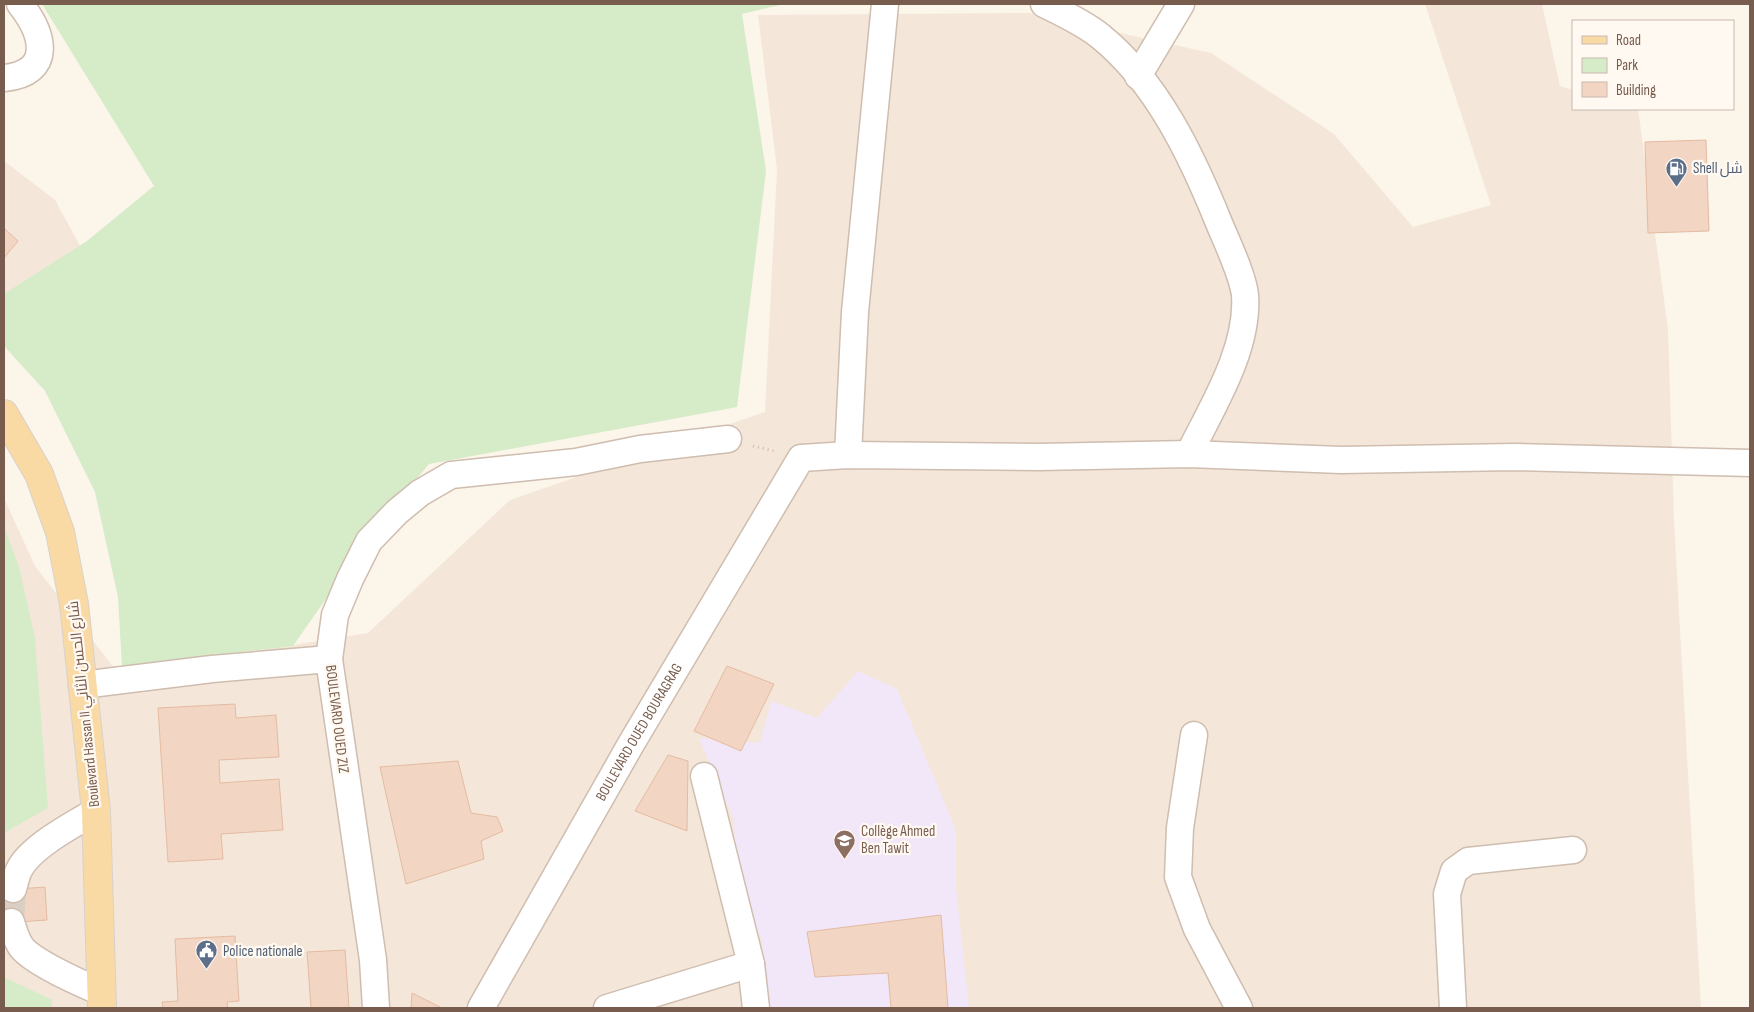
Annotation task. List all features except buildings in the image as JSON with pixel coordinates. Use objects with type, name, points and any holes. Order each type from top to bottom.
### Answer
[{"type":"main road","name":"Boulevard Hassan II شارع الحسن الثاني","points":[[4,414],[40,474],[60,532],[74,604],[96,812],[102,1000]]},
{"type":"street","points":[[4,78],[17,77],[29,71],[38,62],[40,41],[30,16],[20,4]]},
{"type":"street","points":[[848,455],[855,312],[885,4]]},
{"type":"street","points":[[1044,4],[1099,35],[1127,62],[1138,76],[1169,119],[1207,192],[1230,248],[1244,294],[1240,340],[1228,376],[1189,454]]},
{"type":"street","points":[[1138,76],[1181,4]]},
{"type":"street","name":"BOULEVARD OUED ZIZ","points":[[376,1008],[373,960],[329,659],[335,615],[369,541],[396,512],[420,494],[451,476],[576,462],[640,449],[728,439]]},
{"type":"street","points":[[801,458],[848,455],[1039,457],[1189,454],[1341,460],[1514,457],[1750,463]]},
{"type":"street","name":"BOULEVARD OUED BOURAGRAG","points":[[481,1008],[631,744],[801,458]]},
{"type":"street","points":[[82,685],[212,669],[329,659]]},
{"type":"street","points":[[1194,735],[1180,828],[1178,878],[1197,929],[1239,1008]]},
{"type":"street","points":[[704,776],[751,964],[756,1008]]},
{"type":"street","points":[[13,889],[19,869],[50,838],[96,812]]},
{"type":"street","points":[[1453,1008],[1447,894],[1454,871],[1468,861],[1573,850]]},
{"type":"street","points":[[12,922],[16,938],[23,948],[102,1000]]},
{"type":"street","points":[[607,1008],[751,964]]},
{"type":"path","points":[[728,439],[801,458]]},
{"type":"shaded area","points":[[1425,4],[1542,4],[1560,86],[1572,90],[1572,110],[1638,110],[1668,329],[1674,522],[1701,1008],[4,1008],[4,498],[35,566],[118,673],[368,633],[510,500],[765,412],[777,169],[758,15],[1029,13],[1211,53],[1334,134],[1413,227],[1491,205]]},
{"type":"shaded area","points":[[4,161],[55,200],[86,257],[4,326]]},
{"type":"shaded area","name":"Collège Ahmed Ben Tawit","points":[[858,671],[897,689],[956,830],[956,888],[969,1008],[770,1008],[761,937],[736,890],[734,820],[699,738],[760,743],[771,701],[817,718]]},
{"type":"green space","points":[[42,4],[784,4],[742,14],[766,171],[737,407],[429,464],[374,530],[293,646],[122,666],[118,597],[95,492],[45,391],[4,346],[4,294],[87,241],[154,186]]},
{"type":"green space","points":[[4,526],[19,567],[35,638],[48,808],[4,833]]},
{"type":"green space","points":[[4,977],[52,1000],[52,1008],[4,1008]]},
{"type":"tunnel","points":[[11,922],[13,889]]},
{"type":"place","name":"Shell شل","points":[[1677,187]]},
{"type":"place","name":"Collège Ahmed Ben Tawit","points":[[845,859]]},
{"type":"place","name":"Police nationale","points":[[207,970]]}]
